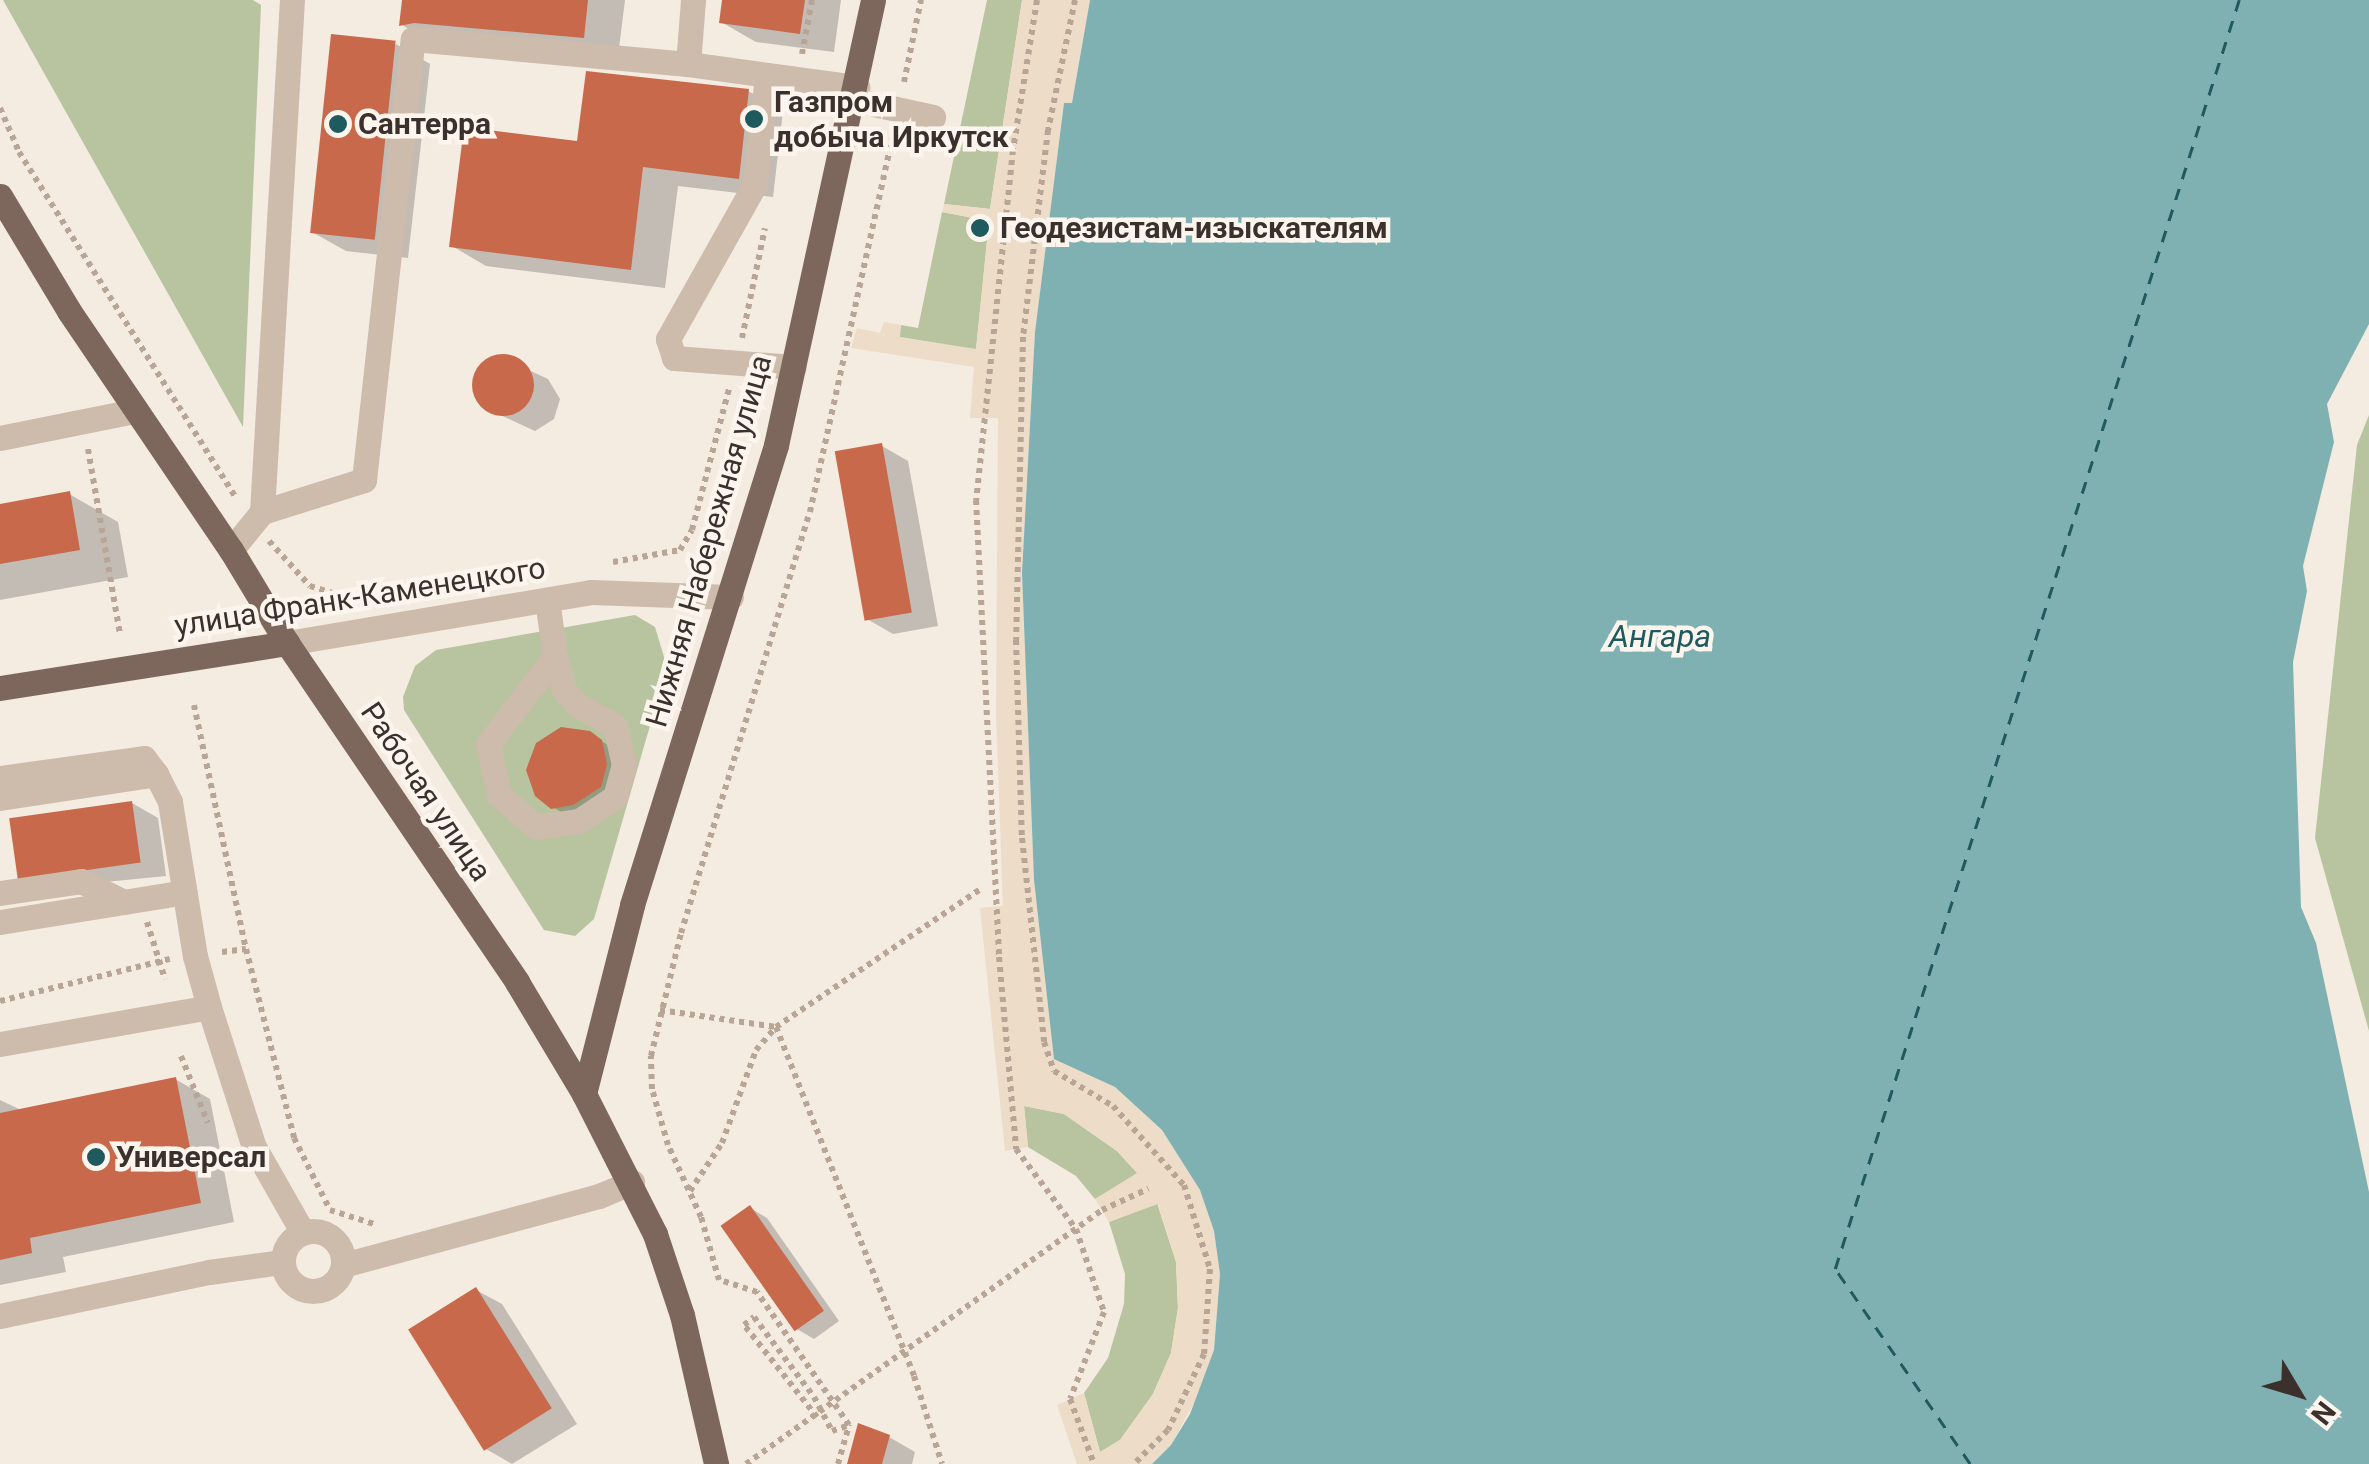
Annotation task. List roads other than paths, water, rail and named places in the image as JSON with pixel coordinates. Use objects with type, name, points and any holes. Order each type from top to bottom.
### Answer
[{"type":"main road","name":"Нижняя Набережная улица","points":[[584,1094],[632,904],[731,597],[794,367],[873,0]]},
{"type":"main road","name":"Рабочая улица","points":[[0,196],[134,410],[231,550],[287,644],[517,982],[584,1094],[632,1182],[682,1316],[716,1464]]},
{"type":"main road","name":"улица Франк-Каменецкого","points":[[0,688],[287,644]]},
{"type":"street","points":[[258,517],[292,0]]},
{"type":"street","points":[[688,64],[693,0]]},
{"type":"street","points":[[231,550],[258,517],[364,480],[412,39],[688,64],[796,80],[856,93],[898,110],[933,117]]},
{"type":"street","points":[[767,76],[755,184],[668,339],[674,358],[794,367]]},
{"type":"street","points":[[0,438],[134,410]]},
{"type":"street","name":"улица Франк-Каменецкого","points":[[287,644],[548,600],[627,592],[731,597]]},
{"type":"street","points":[[548,600],[564,690],[576,704],[616,726],[624,764],[615,797],[579,821],[536,827],[499,795],[488,744],[555,656]]},
{"type":"street","points":[[0,778],[150,766]]},
{"type":"street","points":[[0,798],[150,766]]},
{"type":"street","points":[[150,766],[170,802],[209,1007],[254,1147],[303,1233]]},
{"type":"street","points":[[0,892],[81,881],[124,902]]},
{"type":"street","points":[[0,922],[185,892]]},
{"type":"street","points":[[0,1044],[209,1007]]},
{"type":"street","points":[[342,1265],[599,1196],[632,1182]]},
{"type":"street","points":[[303,1233],[330,1237],[338,1245],[342,1265],[333,1284],[314,1291],[295,1286],[282,1262],[288,1244],[303,1233]]},
{"type":"street","points":[[0,1316],[209,1272],[282,1262]]},
{"type":"water","name":"Ангара","points":[[1090,0],[2369,0],[2369,324],[2327,404],[2334,442],[2303,566],[2307,591],[2293,662],[2301,907],[2316,943],[2369,1192],[2369,1464],[1152,1464],[1171,1445],[1190,1414],[1214,1350],[1220,1274],[1214,1231],[1200,1190],[1162,1130],[1115,1087],[1054,1059],[1034,880],[1022,573],[1035,332],[1064,103],[1072,103]]},
{"type":"place","name":"Газпром добыча Иркутск","points":[[754,119]]},
{"type":"place","name":"Сантерра","points":[[338,124]]},
{"type":"place","name":"Геодезистам-изыскателям","points":[[980,228]]},
{"type":"place","name":"Универсал","points":[[96,1157]]}]
